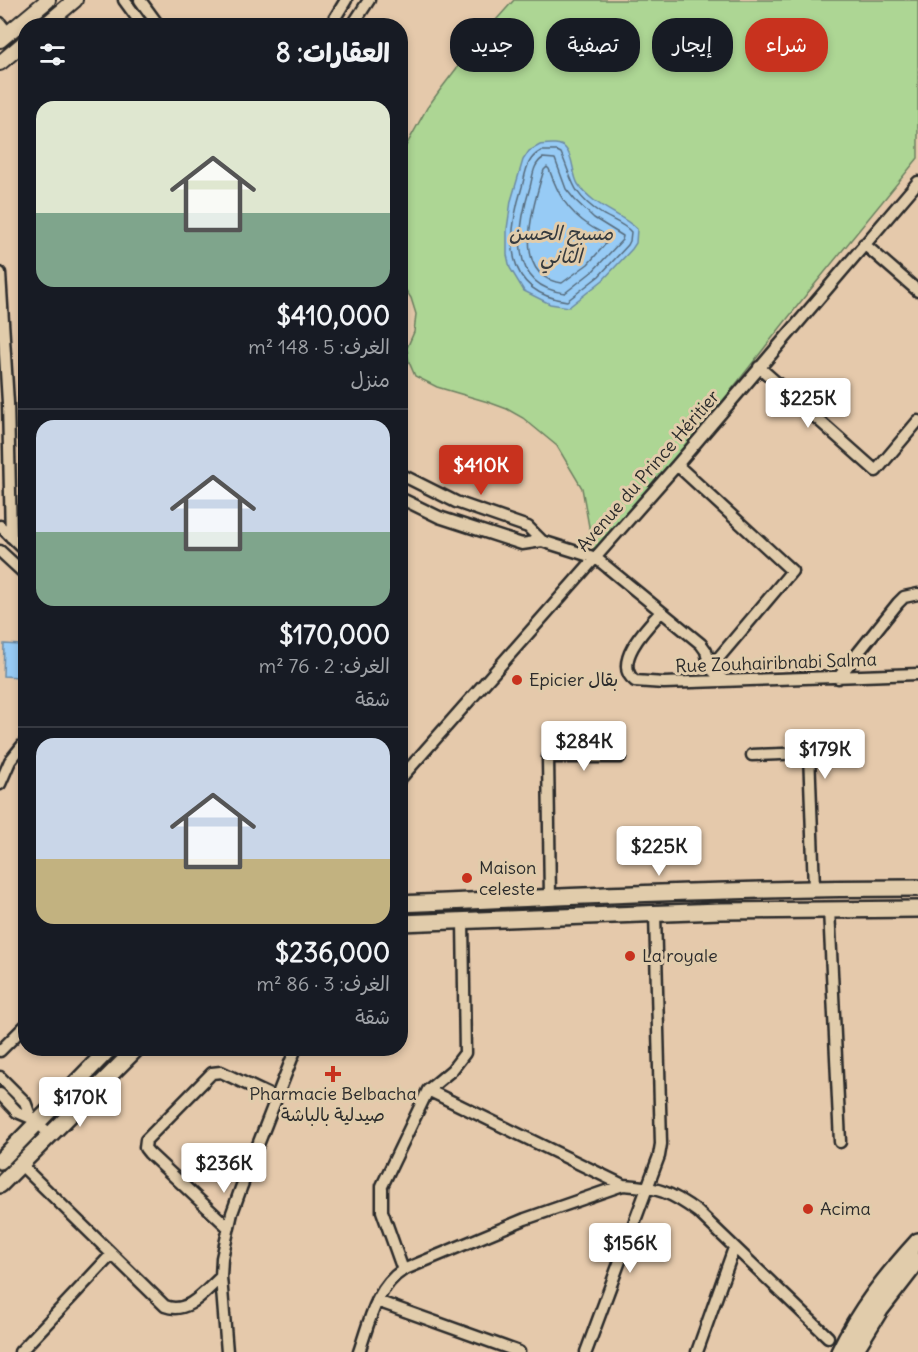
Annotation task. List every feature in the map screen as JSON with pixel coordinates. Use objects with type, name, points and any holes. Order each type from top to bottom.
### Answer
[{"type":"main road","points":[[408,904],[814,888],[918,888]]},
{"type":"main road","points":[[408,923],[655,913],[918,909]]},
{"type":"main road","points":[[0,1161],[34,1120],[102,1056]]},
{"type":"main road","points":[[0,1185],[129,1056]]},
{"type":"main road","points":[[839,1352],[868,1301],[918,1241]]},
{"type":"main road","points":[[854,1352],[880,1310],[918,1261]]},
{"type":"street","points":[[23,18],[48,0]]},
{"type":"street","points":[[54,18],[75,0]]},
{"type":"street","points":[[124,0],[137,18]]},
{"type":"street","points":[[140,0],[153,18]]},
{"type":"street","points":[[335,18],[346,0]]},
{"type":"street","points":[[357,18],[369,0]]},
{"type":"street","points":[[3,32],[18,21]]},
{"type":"street","points":[[0,63],[18,48]]},
{"type":"street","name":"Avenue du Prince Héritier","points":[[408,770],[596,558],[918,182]]},
{"type":"street","points":[[864,244],[918,291]]},
{"type":"street","points":[[0,273],[8,404],[11,537]]},
{"type":"street","points":[[759,367],[876,471],[918,421]]},
{"type":"street","points":[[676,465],[792,571],[710,668]]},
{"type":"street","points":[[408,478],[449,499],[528,527],[542,541]]},
{"type":"street","points":[[439,517],[449,499]]},
{"type":"street","points":[[408,502],[439,517],[522,544],[542,541],[596,558],[701,644],[706,651],[710,668],[723,680]]},
{"type":"street","points":[[0,526],[18,544]]},
{"type":"street","points":[[0,551],[18,568]]},
{"type":"street","points":[[838,678],[898,603],[904,597],[918,594]]},
{"type":"street","name":"Rue Zouhairibnabi Salma","points":[[661,612],[643,631],[632,650],[628,670],[629,675],[635,681],[656,683],[918,674]]},
{"type":"street","points":[[0,784],[10,761],[18,751]]},
{"type":"street","points":[[752,754],[809,753],[814,888]]},
{"type":"street","points":[[550,898],[548,757],[620,757]]},
{"type":"street","points":[[829,909],[840,1142]]},
{"type":"street","points":[[586,1352],[659,1156],[661,1144],[655,913]]},
{"type":"street","points":[[403,1270],[385,1223],[381,1193],[388,1170],[428,1090],[452,1070],[465,1053],[463,921]]},
{"type":"street","points":[[0,1051],[18,1033]]},
{"type":"street","points":[[227,1352],[220,1277],[222,1258],[241,1188],[293,1056]]},
{"type":"street","points":[[229,1228],[149,1153],[146,1140],[212,1073],[221,1072],[276,1098]]},
{"type":"street","points":[[0,1077],[25,1102],[34,1120]]},
{"type":"street","points":[[428,1090],[623,1185]]},
{"type":"street","points":[[0,1094],[17,1112],[34,1120],[50,1134]]},
{"type":"street","points":[[21,1165],[165,1306],[173,1309],[190,1305],[220,1277]]},
{"type":"street","points":[[358,1352],[386,1283],[403,1270],[525,1219],[623,1185],[661,1189],[679,1198],[698,1212],[828,1337]]},
{"type":"street","points":[[697,1352],[734,1248]]},
{"type":"street","points":[[20,1352],[111,1254]]},
{"type":"street","points":[[377,1301],[519,1352]]},
{"type":"green space","points":[[514,0],[918,0],[918,158],[699,431],[594,554],[582,488],[557,446],[523,418],[507,409],[437,387],[415,376],[409,362],[408,346],[414,332],[416,314],[408,294],[408,142],[454,72],[534,72],[534,18],[498,18]]},
{"type":"water","name":"مسبح الحسن الثاني","points":[[554,144],[564,147],[569,153],[576,180],[584,192],[637,229],[636,243],[632,249],[603,280],[569,307],[550,304],[524,291],[510,268],[507,255],[507,229],[511,201],[523,160],[529,151],[540,145]]},
{"type":"water","points":[[4,644],[18,645],[18,677],[3,676]]},
{"type":"place","name":"Epicier بقال","points":[[517,680]]},
{"type":"place","name":"Maison celeste","points":[[467,878]]},
{"type":"place","name":"La royale","points":[[630,956]]},
{"type":"place","name":"Pharmacie Belbacha صيدلية بالباشة","points":[[333,1074]]},
{"type":"place","name":"Acima","points":[[808,1209]]}]
